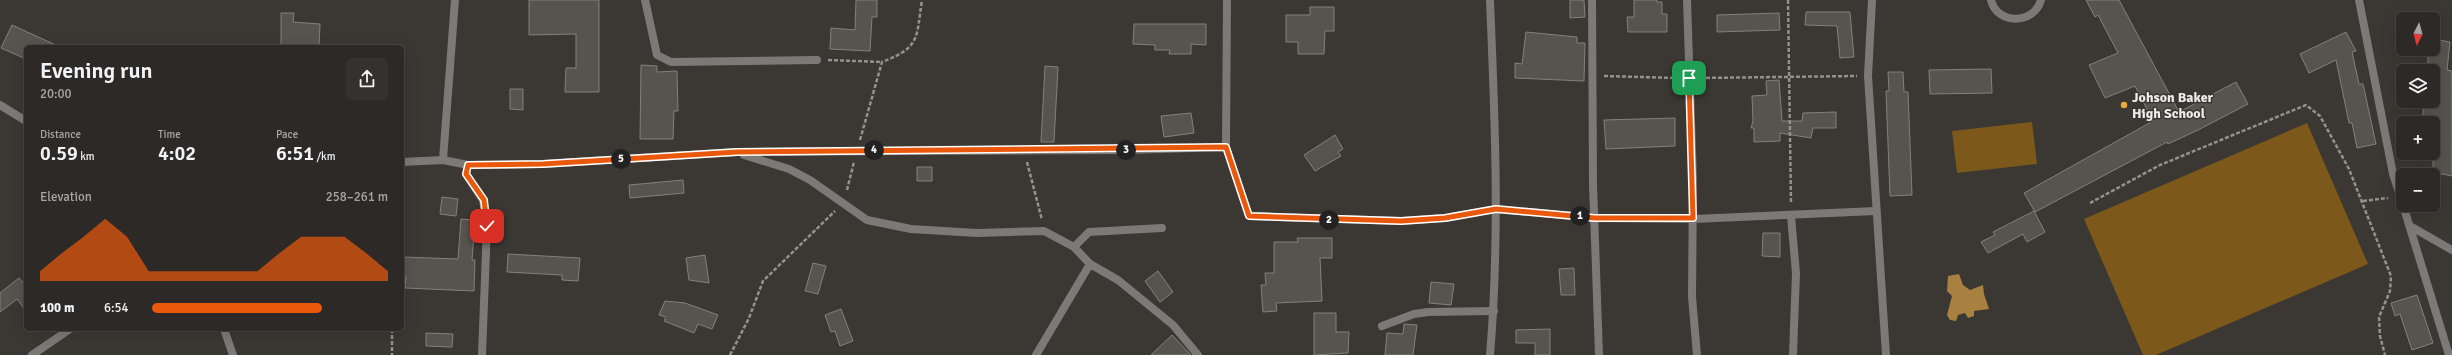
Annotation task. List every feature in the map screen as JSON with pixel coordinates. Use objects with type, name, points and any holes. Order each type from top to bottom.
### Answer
[{"type":"street","points":[[443,160],[455,0]]},
{"type":"street","points":[[645,0],[657,55],[672,62],[817,60]]},
{"type":"street","points":[[1227,0],[1226,147],[1249,216],[1401,221],[1445,218],[1496,209],[1595,218],[1791,216],[1876,211]]},
{"type":"street","points":[[1490,0],[1496,209],[1494,311],[1490,355]]},
{"type":"street","points":[[1592,0],[1592,76],[1599,355]]},
{"type":"street","points":[[1687,0],[1693,218],[1692,297],[1697,355]]},
{"type":"street","points":[[1872,0],[1868,76],[1886,355]]},
{"type":"street","points":[[1991,0],[1996,11],[2012,19],[2028,16],[2035,11],[2041,0]]},
{"type":"street","points":[[2359,0],[2396,178]]},
{"type":"street","points":[[0,105],[24,120]]},
{"type":"street","points":[[404,162],[443,160],[468,165],[543,164],[737,152],[1226,147]]},
{"type":"street","points":[[737,152],[789,169],[810,180],[867,220],[911,229],[977,233],[1044,231],[1074,247],[1090,264],[1118,280],[1173,324],[1198,355]]},
{"type":"street","points":[[468,165],[466,174],[484,200],[487,226],[482,355]]},
{"type":"street","points":[[2405,212],[2449,355]]},
{"type":"street","points":[[1791,216],[1796,273],[1793,355]]},
{"type":"street","points":[[2410,226],[2452,250]]},
{"type":"street","points":[[1074,247],[1090,232],[1162,228]]},
{"type":"street","points":[[1036,355],[1090,264]]},
{"type":"street","points":[[1382,326],[1414,314],[1428,312],[1494,311]]},
{"type":"street","points":[[32,355],[67,331]]},
{"type":"street","points":[[225,331],[233,355]]},
{"type":"path","points":[[817,60],[882,62],[903,54],[916,39],[922,0]]},
{"type":"path","points":[[1788,0],[1791,216]]},
{"type":"path","points":[[730,355],[749,318],[763,281],[843,204],[882,62]]},
{"type":"path","points":[[1592,76],[1689,78],[1868,76]]},
{"type":"path","points":[[2090,203],[2160,165],[2306,106],[2320,116],[2349,169],[2363,201],[2391,276],[2390,291],[2379,317],[2380,336],[2385,355]]},
{"type":"path","points":[[1024,150],[1044,231]]},
{"type":"path","points":[[2363,201],[2389,198],[2396,190]]},
{"type":"path","points":[[392,331],[392,355]]},
{"type":"shaded area","points":[[2032,122],[2037,164],[1957,173],[1952,131]]},
{"type":"shaded area","points":[[2307,123],[2368,264],[2156,355],[2143,355],[2084,219]]},
{"type":"shaded area","points":[[1959,274],[1963,285],[1970,290],[1983,285],[1984,294],[1989,309],[1974,311],[1974,316],[1968,318],[1965,313],[1958,315],[1956,321],[1950,320],[1947,315],[1952,296],[1947,291],[1948,276]]},
{"type":"building","points":[[529,0],[599,0],[599,92],[565,92],[566,68],[576,68],[576,34],[529,35]]},
{"type":"building","points":[[856,0],[877,0],[877,17],[872,17],[870,51],[830,49],[831,28],[855,30]]},
{"type":"building","points":[[1570,0],[1584,0],[1585,17],[1570,18]]},
{"type":"building","points":[[1634,0],[1657,0],[1657,2],[1662,2],[1662,14],[1667,14],[1667,32],[1628,32],[1627,17],[1634,17]]},
{"type":"building","points":[[2086,0],[2119,0],[2179,112],[2236,82],[2248,104],[2198,130],[2168,144],[2167,142],[2035,212],[2024,193],[2153,121],[2135,86],[2105,98],[2089,65],[2118,53],[2098,15],[2095,17]]},
{"type":"building","points":[[1310,7],[1334,7],[1334,31],[1325,31],[1324,54],[1298,54],[1298,42],[1286,42],[1286,15],[1310,15]]},
{"type":"building","points":[[1806,12],[1850,12],[1854,57],[1840,58],[1837,26],[1805,25]]},
{"type":"building","points":[[281,13],[294,13],[293,22],[320,24],[319,45],[281,45]]},
{"type":"building","points":[[1779,13],[1780,30],[1717,32],[1717,15]]},
{"type":"building","points":[[1134,24],[1206,24],[1206,45],[1191,44],[1191,54],[1169,54],[1170,50],[1155,50],[1155,45],[1133,44]]},
{"type":"building","points":[[12,25],[56,45],[24,45],[24,58],[1,48]]},
{"type":"building","points":[[1526,32],[1577,37],[1577,43],[1585,43],[1584,81],[1515,78],[1515,63],[1522,64]]},
{"type":"building","points":[[2346,32],[2356,51],[2352,52],[2359,84],[2363,84],[2376,144],[2357,148],[2352,123],[2349,123],[2336,60],[2309,73],[2300,54]]},
{"type":"building","points":[[2440,40],[2450,42],[2447,70],[2452,71],[2452,176],[2440,173],[2440,168],[2433,168],[2433,160],[2440,160],[2440,116],[2423,116],[2423,108],[2440,108],[2440,64],[2428,64],[2428,56],[2440,56]]},
{"type":"building","points":[[641,65],[657,66],[657,72],[677,71],[678,111],[674,111],[673,139],[640,139]]},
{"type":"building","points":[[1045,66],[1058,67],[1054,142],[1041,142]]},
{"type":"building","points":[[1991,69],[1992,93],[1930,94],[1929,70]]},
{"type":"building","points":[[1888,72],[1903,72],[1904,92],[1908,92],[1912,195],[1890,196],[1886,91],[1889,91]]},
{"type":"building","points":[[1779,80],[1782,121],[1802,121],[1803,113],[1836,112],[1836,128],[1813,128],[1811,138],[1780,133],[1780,141],[1754,142],[1754,128],[1751,128],[1753,121],[1752,96],[1767,95],[1766,81]]},
{"type":"building","points":[[510,89],[523,89],[523,110],[510,109]]},
{"type":"building","points":[[1191,113],[1194,133],[1164,137],[1161,116]]},
{"type":"building","points":[[1675,118],[1675,146],[1606,149],[1604,120]]},
{"type":"building","points":[[1335,135],[1343,149],[1338,152],[1341,156],[1315,171],[1304,155]]},
{"type":"building","points":[[917,167],[932,167],[932,181],[917,181]]},
{"type":"building","points":[[683,180],[684,193],[630,198],[629,185]]},
{"type":"building","points":[[442,197],[458,199],[456,216],[440,214]]},
{"type":"building","points":[[2034,211],[2045,232],[2027,242],[2023,234],[1988,253],[1981,242],[1995,235],[1993,232]]},
{"type":"building","points":[[461,219],[475,220],[472,260],[475,260],[474,291],[405,288],[406,276],[404,276],[404,257],[458,259]]},
{"type":"building","points":[[1763,233],[1780,233],[1780,257],[1762,256]]},
{"type":"building","points":[[1297,238],[1332,238],[1332,258],[1320,258],[1322,301],[1276,303],[1277,311],[1263,312],[1261,285],[1266,285],[1265,273],[1274,273],[1274,242],[1298,242]]},
{"type":"building","points":[[508,254],[580,258],[578,281],[562,280],[562,275],[507,272]]},
{"type":"building","points":[[705,255],[709,283],[689,280],[686,258]]},
{"type":"building","points":[[813,263],[826,266],[818,294],[805,291]]},
{"type":"building","points":[[1574,268],[1575,295],[1561,295],[1559,269]]},
{"type":"building","points":[[1158,271],[1173,292],[1160,302],[1145,281]]},
{"type":"building","points":[[19,278],[24,284],[24,308],[17,299],[0,312],[0,293]]},
{"type":"building","points":[[1431,282],[1454,284],[1451,305],[1429,303]]},
{"type":"building","points":[[2417,295],[2433,343],[2412,350],[2400,314],[2395,316],[2391,303]]},
{"type":"building","points":[[665,301],[685,303],[718,315],[712,329],[698,324],[694,333],[664,321],[666,317],[659,315]]},
{"type":"building","points":[[841,309],[853,341],[840,346],[835,331],[831,332],[825,315]]},
{"type":"building","points":[[1314,313],[1336,313],[1336,332],[1349,332],[1348,353],[1314,355]]},
{"type":"building","points":[[1404,324],[1417,325],[1413,355],[1385,355],[1387,333],[1403,334]]},
{"type":"building","points":[[1550,329],[1550,355],[1535,355],[1535,343],[1516,343],[1516,330]]},
{"type":"building","points":[[426,333],[453,334],[452,347],[426,346]]},
{"type":"building","points":[[1172,335],[1191,355],[1151,355]]},
{"type":"place","name":"Johson Baker High School","points":[[2124,105]]},
{"type":"route","points":[[487,226],[484,200],[466,174],[468,165],[543,164],[737,152],[857,150],[1126,150],[1226,147],[1249,216],[1324,220],[1401,221],[1445,218],[1496,209],[1595,218],[1693,218],[1689,78]]}]
